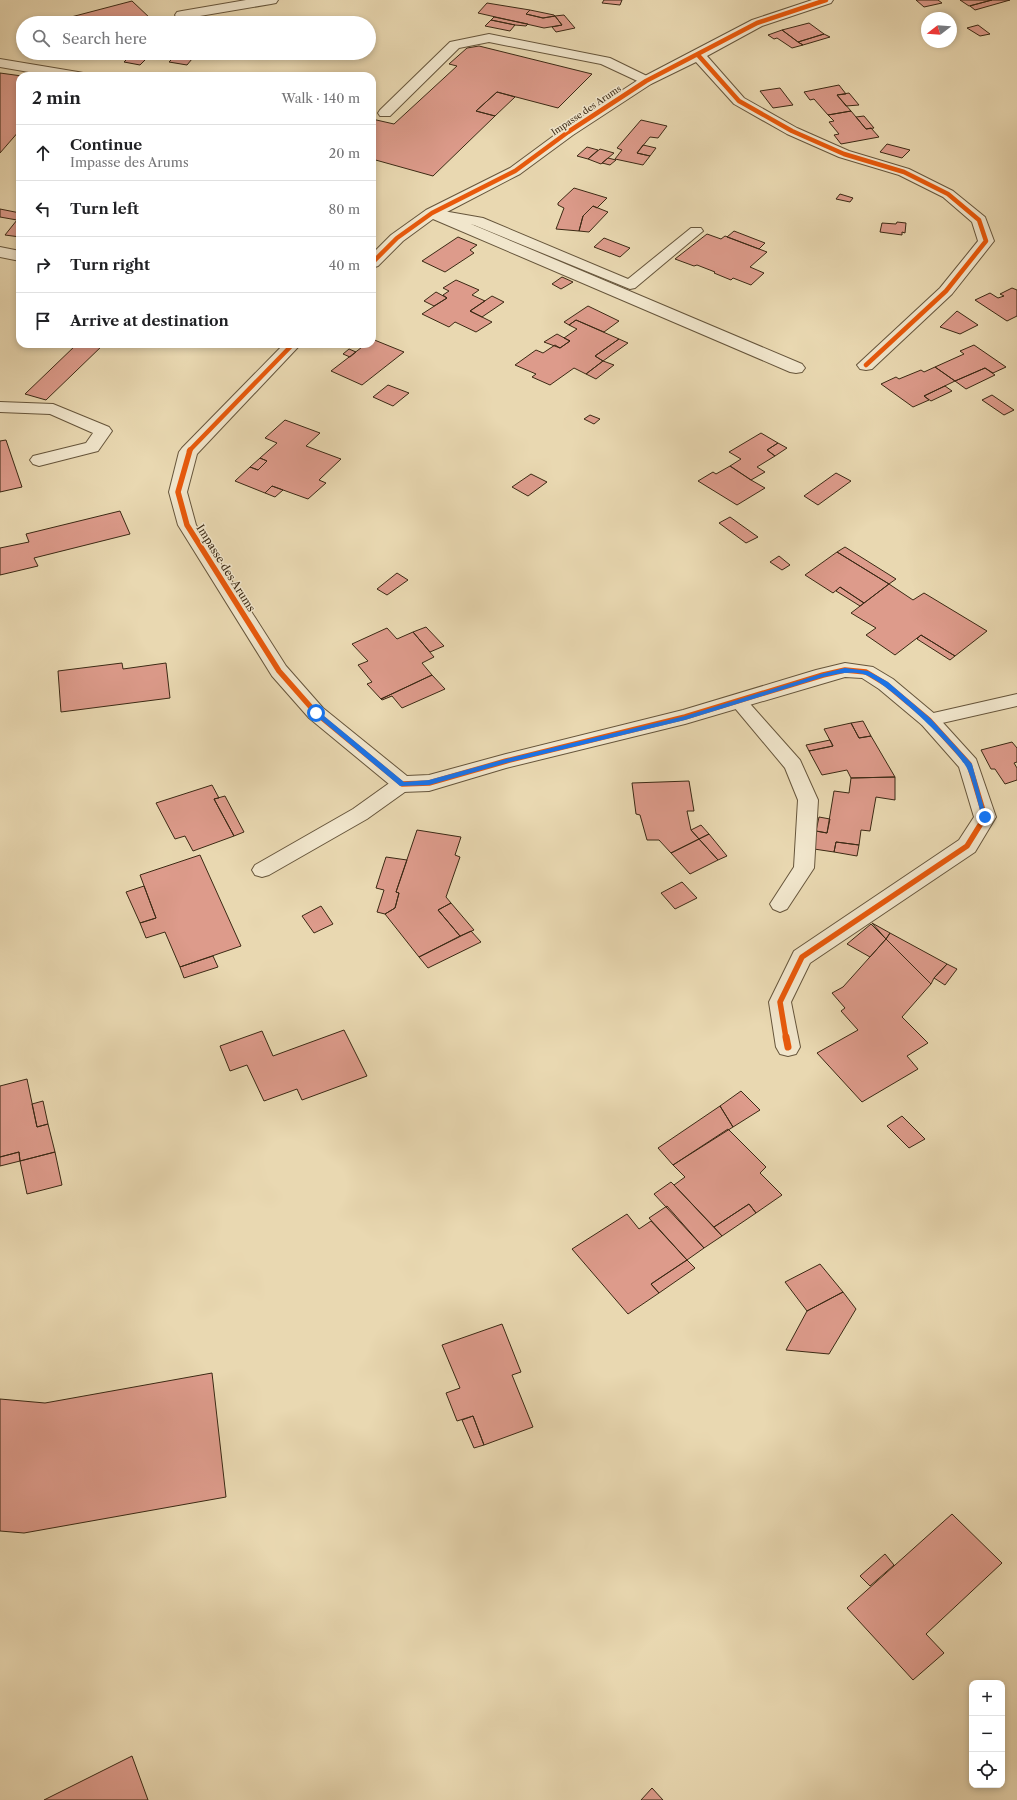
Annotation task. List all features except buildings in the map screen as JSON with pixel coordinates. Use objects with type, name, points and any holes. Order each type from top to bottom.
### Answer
[{"type":"street","points":[[182,15],[271,0]]},
{"type":"street","name":"Impasse des Arums","points":[[376,259],[397,238],[432,213],[516,171],[568,132],[646,81],[757,23],[826,0]]},
{"type":"street","points":[[698,55],[739,101],[792,131],[844,154],[904,172],[948,194],[979,220],[986,241],[946,291],[866,365]]},
{"type":"street","points":[[0,63],[54,72]]},
{"type":"street","points":[[432,213],[796,368]]},
{"type":"street","points":[[0,252],[16,255]]},
{"type":"street","name":"Impasse des Arums","points":[[289,348],[188,452],[178,492],[187,525],[279,671],[316,713],[402,784]]},
{"type":"street","points":[[0,407],[53,409],[103,431],[92,447],[39,460]]},
{"type":"street","points":[[402,784],[429,783],[506,761],[685,718],[823,675],[845,670],[866,672],[886,684],[929,720],[969,764],[985,817],[967,846],[802,957],[780,1002],[788,1047]]},
{"type":"lane","points":[[385,113],[455,44],[489,38],[605,61],[646,81]]},
{"type":"lane","points":[[432,213],[478,221],[630,284],[696,231]]},
{"type":"lane","points":[[929,720],[1017,700]]},
{"type":"lane","points":[[738,701],[793,765],[808,800],[804,868],[780,904]]},
{"type":"lane","points":[[262,870],[360,814],[402,784]]},
{"type":"cycle path","points":[[376,259],[397,238],[432,213],[515,171],[568,132],[646,81],[757,23],[826,0]]},
{"type":"cycle path","points":[[698,55],[739,101],[792,131],[844,154],[904,172],[948,194],[979,220],[986,241],[946,291],[866,365]]},
{"type":"cycle path","points":[[289,348],[188,452],[178,492],[187,525],[279,671],[316,713],[402,784],[429,783],[506,761],[685,717],[823,675],[845,670],[866,672],[886,684],[929,720],[969,764],[985,817],[967,846],[802,957],[780,1002],[788,1047]]},
{"type":"route","points":[[316,713],[402,784],[429,783],[506,761],[685,718],[823,675],[845,670],[866,672],[886,684],[929,720],[969,764],[985,817]]}]
